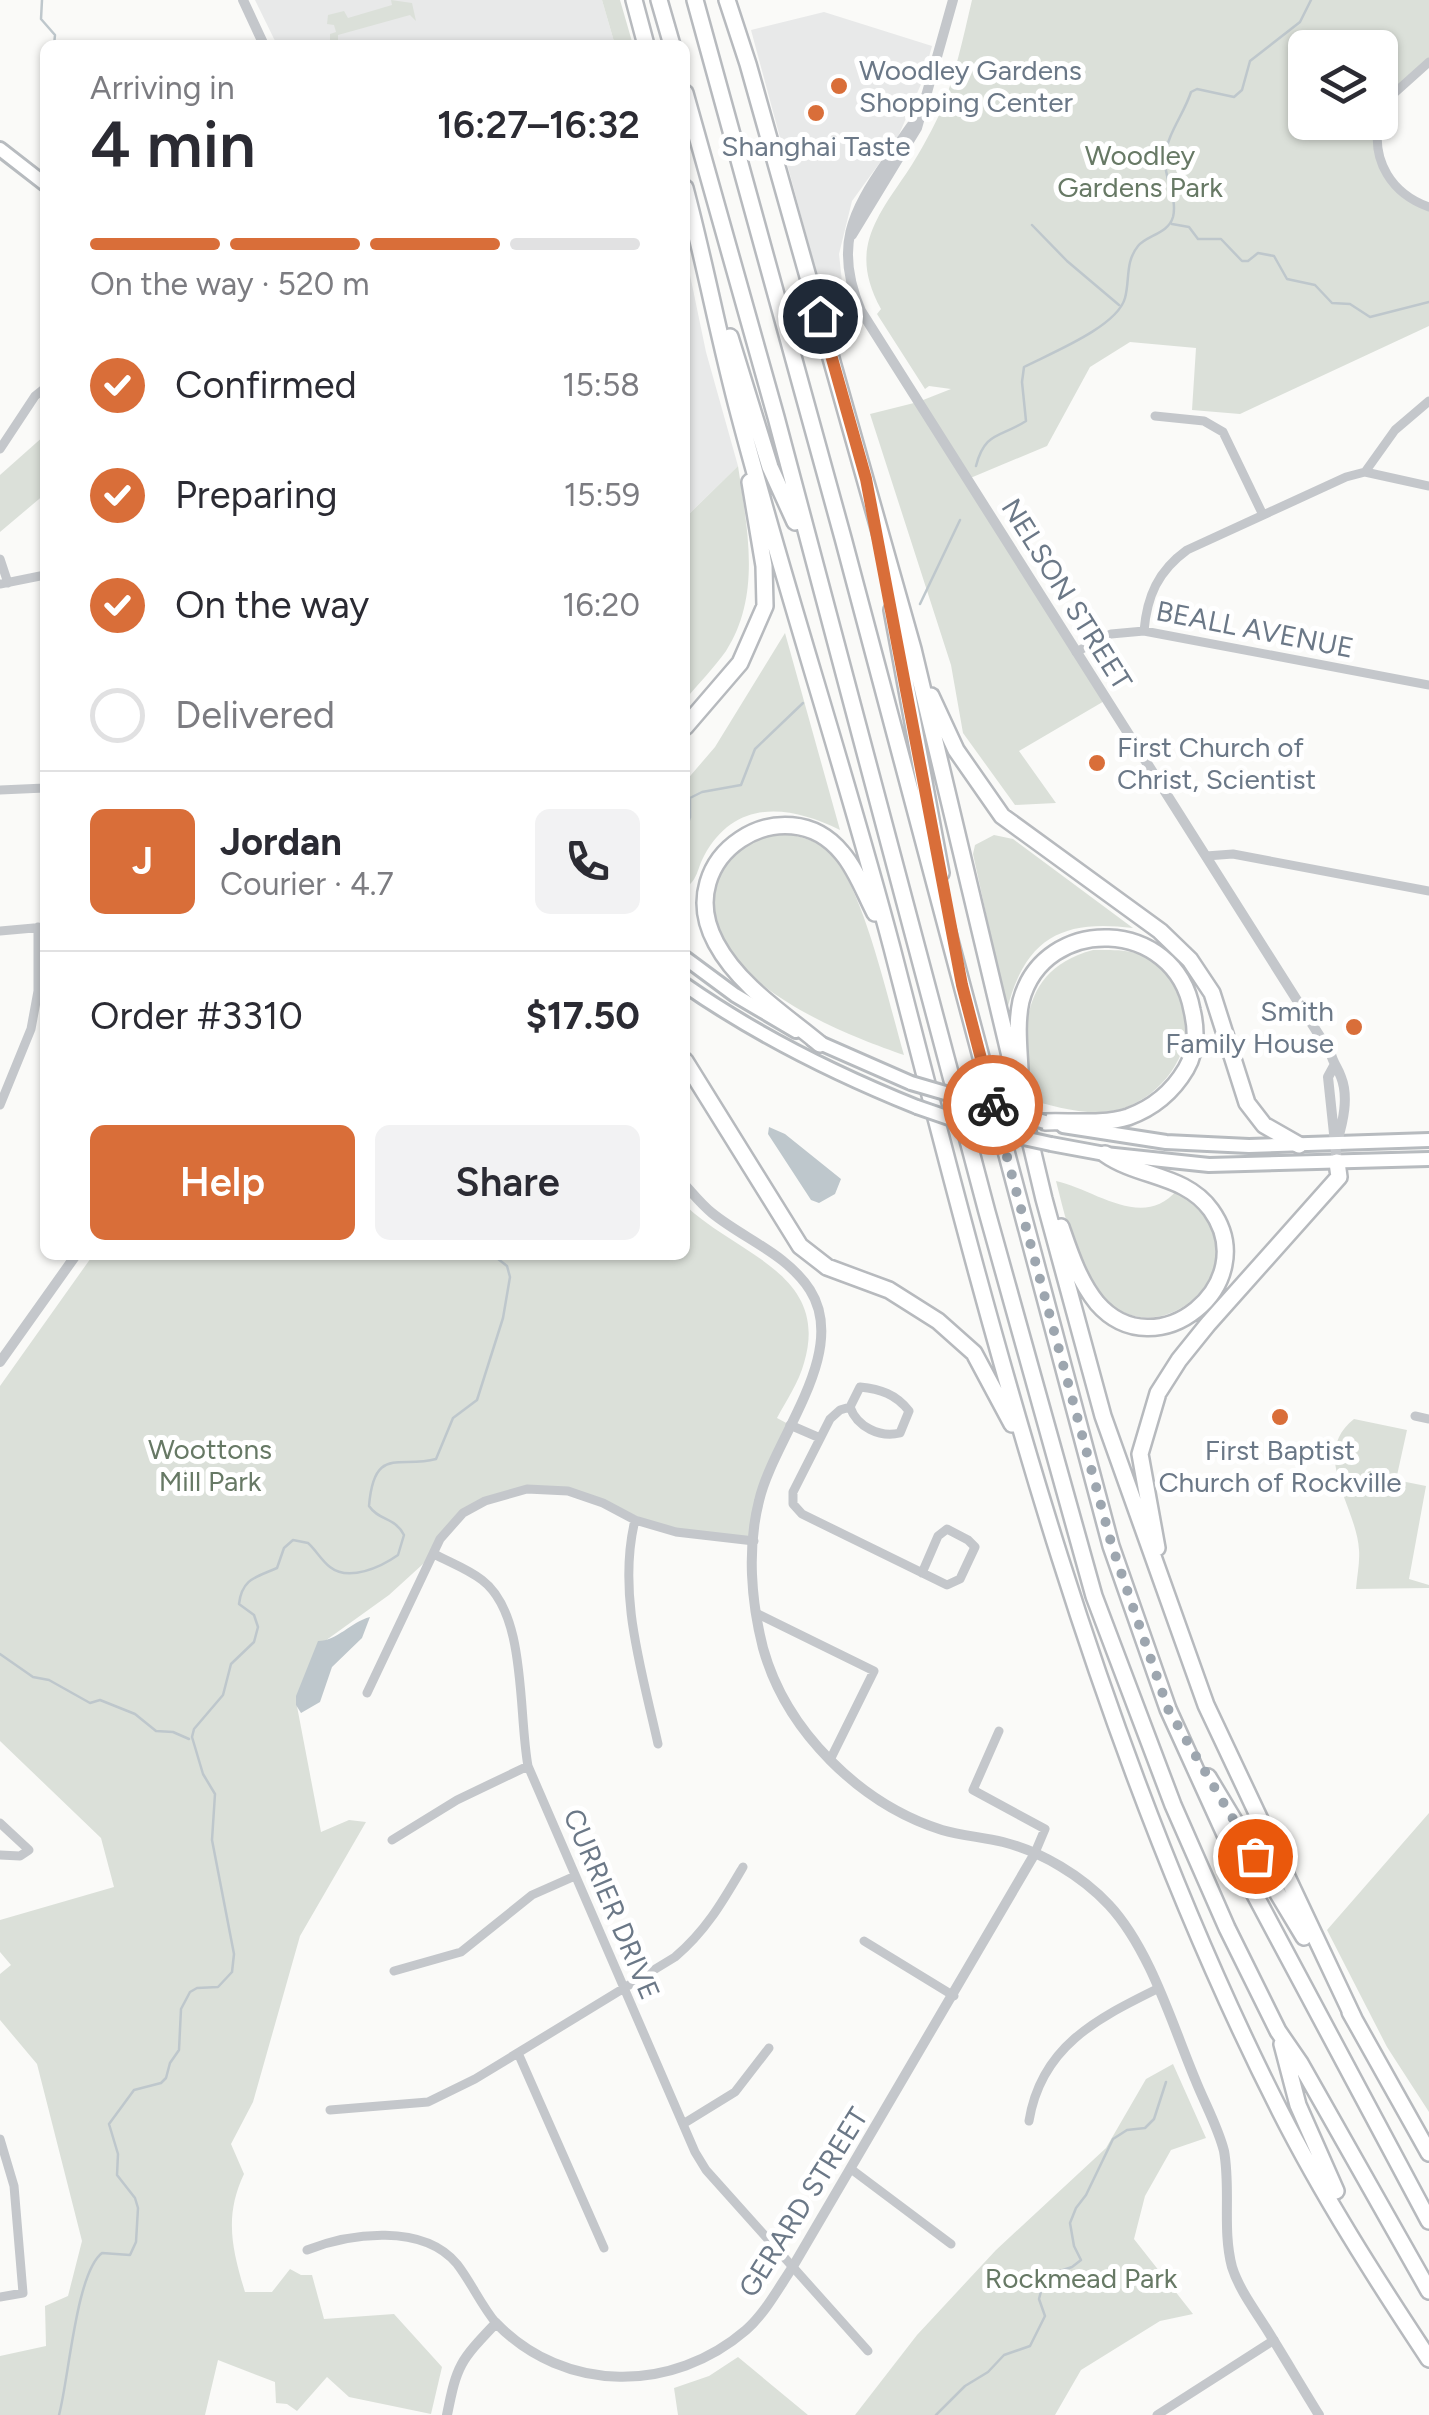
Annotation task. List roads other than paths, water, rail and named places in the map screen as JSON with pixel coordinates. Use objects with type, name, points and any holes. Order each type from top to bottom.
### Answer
[{"type":"highway","points":[[634,0],[645,40]]},
{"type":"highway","points":[[659,0],[671,40]]},
{"type":"highway","points":[[694,0],[843,538],[1112,1546],[1168,1709],[1238,1864],[1429,2221]]},
{"type":"highway","points":[[727,0],[917,666],[1038,1174],[1104,1416],[1206,1706],[1356,2021]]},
{"type":"highway","points":[[690,110],[1094,1596],[1173,1804],[1227,1928],[1278,2030],[1429,2291]]},
{"type":"highway","points":[[690,209],[770,467],[812,560]]},
{"type":"highway","points":[[690,209],[739,414],[890,940],[1024,1446],[1090,1652],[1198,1937],[1282,2114],[1370,2268],[1429,2359]]},
{"type":"highway","points":[[690,721],[740,662],[765,606],[764,566],[739,414]]},
{"type":"highway","points":[[866,479],[962,985]]},
{"type":"highway","points":[[917,666],[956,750],[1002,816],[1160,931],[1190,960],[1212,993],[1228,1035],[1241,1090],[1254,1114],[1264,1125],[1299,1145]]},
{"type":"highway","points":[[820,1044],[742,980],[717,946],[706,914],[707,881],[712,868],[734,843],[763,828],[798,828],[813,833],[842,853],[890,940]]},
{"type":"highway","points":[[1021,1104],[1018,1025],[1022,998],[1035,974],[1071,945],[1091,940],[1120,937],[1139,942],[1158,954],[1180,975],[1190,995],[1194,1016],[1196,1044],[1177,1084],[1158,1102],[1126,1118],[1044,1122]]},
{"type":"highway","points":[[690,1069],[800,1246],[827,1268],[890,1290],[938,1320],[974,1353],[1024,1446]]},
{"type":"highway","points":[[1038,1174],[1077,1272],[1098,1304],[1125,1323],[1146,1328],[1173,1324],[1212,1296],[1225,1268],[1225,1242],[1212,1212],[1192,1191],[1170,1180],[1124,1167],[1105,1154]]},
{"type":"highway","points":[[1166,1598],[1140,1454],[1158,1392],[1199,1335],[1338,1177],[1337,1162]]},
{"type":"highway","points":[[1168,1709],[1356,2021],[1429,2153]]},
{"type":"highway","points":[[1278,2030],[1298,2105],[1370,2268]]},
{"type":"main road","points":[[0,148],[40,180]]},
{"type":"main road","points":[[690,962],[734,994],[820,1044],[910,1083],[1044,1122],[1166,1142],[1299,1145],[1429,1140]]},
{"type":"main road","points":[[690,988],[759,1034],[843,1077],[978,1128],[1105,1154],[1209,1165],[1429,1159]]},
{"type":"street","points":[[242,0],[262,40]]},
{"type":"street","name":"NELSON STREET","points":[[953,0],[919,116],[858,203],[850,224],[852,292],[1331,1054],[1341,1074],[1344,1119],[1337,1142],[1337,1162]]},
{"type":"street","points":[[1398,90],[1429,62]]},
{"type":"street","points":[[1376,140],[1381,165],[1394,185],[1412,201],[1429,206]]},
{"type":"street","points":[[0,449],[40,392]]},
{"type":"street","points":[[1364,472],[1395,430],[1429,401]]},
{"type":"street","points":[[1155,416],[1204,421],[1222,432],[1263,515]]},
{"type":"street","points":[[1144,631],[1150,592],[1168,564],[1187,550],[1364,472],[1429,486]]},
{"type":"street","points":[[0,559],[4,584],[40,576]]},
{"type":"street","name":"BEALL AVENUE","points":[[1076,652],[1111,634],[1144,631],[1429,685]]},
{"type":"street","points":[[0,790],[40,788]]},
{"type":"street","points":[[1206,856],[1233,854],[1429,891]]},
{"type":"street","points":[[0,931],[40,926]]},
{"type":"street","points":[[0,1105],[31,1029],[40,958]]},
{"type":"street","points":[[690,1191],[712,1213],[786,1264],[810,1290],[819,1314],[822,1336],[818,1362],[761,1494],[754,1541],[756,1613],[764,1650],[780,1691],[830,1760],[861,1787],[910,1817],[942,1830],[1008,1844],[1074,1875],[1109,1905],[1133,1937],[1222,2146],[1228,2174],[1227,2238],[1233,2270],[1319,2415]]},
{"type":"street","points":[[0,1362],[72,1260]]},
{"type":"street","points":[[850,1407],[853,1417],[888,1436],[900,1433],[910,1411],[880,1389],[860,1386],[850,1407],[830,1419],[793,1492],[794,1504],[802,1514],[922,1573],[947,1585],[960,1579],[974,1547],[947,1529],[938,1536],[922,1573]]},
{"type":"street","points":[[1415,1416],[1429,1419]]},
{"type":"street","points":[[790,1425],[820,1438]]},
{"type":"street","points":[[367,1693],[440,1539],[463,1513],[485,1501],[528,1488],[548,1488],[587,1496],[635,1520],[676,1532],[754,1541]]},
{"type":"street","points":[[635,1520],[629,1557],[631,1616],[658,1744]]},
{"type":"street","name":"CURRIER DRIVE","points":[[434,1554],[482,1579],[507,1611],[514,1635],[528,1766],[706,2170],[868,2351]]},
{"type":"street","points":[[756,1613],[874,1671],[830,1760]]},
{"type":"street","points":[[999,1731],[972,1790],[1046,1829],[1034,1855]]},
{"type":"street","points":[[392,1840],[457,1800],[528,1766]]},
{"type":"street","points":[[0,1823],[29,1850],[20,1856],[0,1855]]},
{"type":"street","name":"GERARD STREET","points":[[496,2324],[533,2354],[566,2368],[632,2378],[683,2368],[728,2344],[759,2316],[792,2268],[1034,1855]]},
{"type":"street","points":[[330,2110],[428,2102],[518,2053],[675,1957],[717,1913],[743,1867]]},
{"type":"street","points":[[394,1971],[461,1952],[532,1895],[575,1876]]},
{"type":"street","points":[[864,1941],[954,1996]]},
{"type":"street","points":[[1029,2121],[1036,2095],[1070,2040],[1097,2018],[1157,1989]]},
{"type":"street","points":[[683,2124],[735,2092],[769,2048]]},
{"type":"street","points":[[518,2053],[604,2248]]},
{"type":"street","points":[[0,2139],[14,2186],[23,2293],[0,2297]]},
{"type":"street","points":[[850,2169],[951,2244]]},
{"type":"street","points":[[307,2250],[342,2239],[404,2236],[440,2248],[457,2264],[496,2324],[455,2372],[447,2415]]},
{"type":"street","points":[[1158,2415],[1274,2340]]},
{"type":"waterway","points":[[42,0],[41,19],[55,35],[54,40]]},
{"type":"waterway","points":[[976,466],[989,441],[1026,421],[1024,367],[1110,319],[1125,298],[1134,252],[1170,223],[1174,202],[1165,157],[1191,92],[1197,89],[1234,97],[1242,90],[1250,61],[1300,22],[1311,0]]},
{"type":"waterway","points":[[1172,224],[1189,227],[1198,239],[1221,239],[1242,261],[1258,253],[1274,256],[1287,279],[1315,285],[1332,303],[1350,304],[1370,317],[1429,302]]},
{"type":"waterway","points":[[1032,225],[1119,305]]},
{"type":"waterway","points":[[920,604],[960,520]]},
{"type":"waterway","points":[[690,798],[741,785],[755,749],[803,703]]},
{"type":"waterway","points":[[690,798],[690,817]]},
{"type":"waterway","points":[[59,2415],[80,2303],[93,2264],[102,2253],[130,2255],[136,2242],[138,2208],[117,2175],[118,2154],[109,2124],[134,2090],[166,2078],[179,2050],[181,2009],[190,1992],[218,1987],[232,1972],[234,1954],[212,1840],[215,1794],[203,1774],[192,1737],[194,1729],[223,1695],[231,1664],[254,1642],[258,1627],[254,1615],[239,1604],[243,1589],[277,1568],[284,1548],[293,1540],[308,1543],[330,1567],[346,1573],[374,1568],[398,1555],[404,1535],[369,1506],[376,1474],[390,1463],[436,1459],[453,1418],[477,1400],[503,1318],[510,1277],[507,1266],[499,1260]]},
{"type":"waterway","points":[[0,1654],[33,1677],[49,1680],[90,1703],[100,1700],[135,1714],[156,1731],[173,1732],[189,1739]]},
{"type":"waterway","points":[[936,2415],[1004,2355],[1030,2346],[1045,2316],[1039,2299],[1045,2276],[1081,2260],[1070,2223],[1076,2208],[1113,2139],[1127,2130],[1145,2128],[1154,2119],[1166,2082]]},
{"type":"place","name":"Woodley Gardens Shopping Center","points":[[839,86]]},
{"type":"place","name":"Shanghai Taste","points":[[816,113]]},
{"type":"place","name":"First Church of Christ, Scientist","points":[[1097,763]]},
{"type":"place","name":"Smith Family House","points":[[1354,1027]]},
{"type":"place","name":"First Baptist Church of Rockville","points":[[1280,1417]]},
{"type":"park label","name":"Woodley Gardens Park","points":[[1140,171]]},
{"type":"park label","name":"Woottons Mill Park","points":[[210,1465]]},
{"type":"park label","name":"Rockmead Park","points":[[1081,2278]]}]
